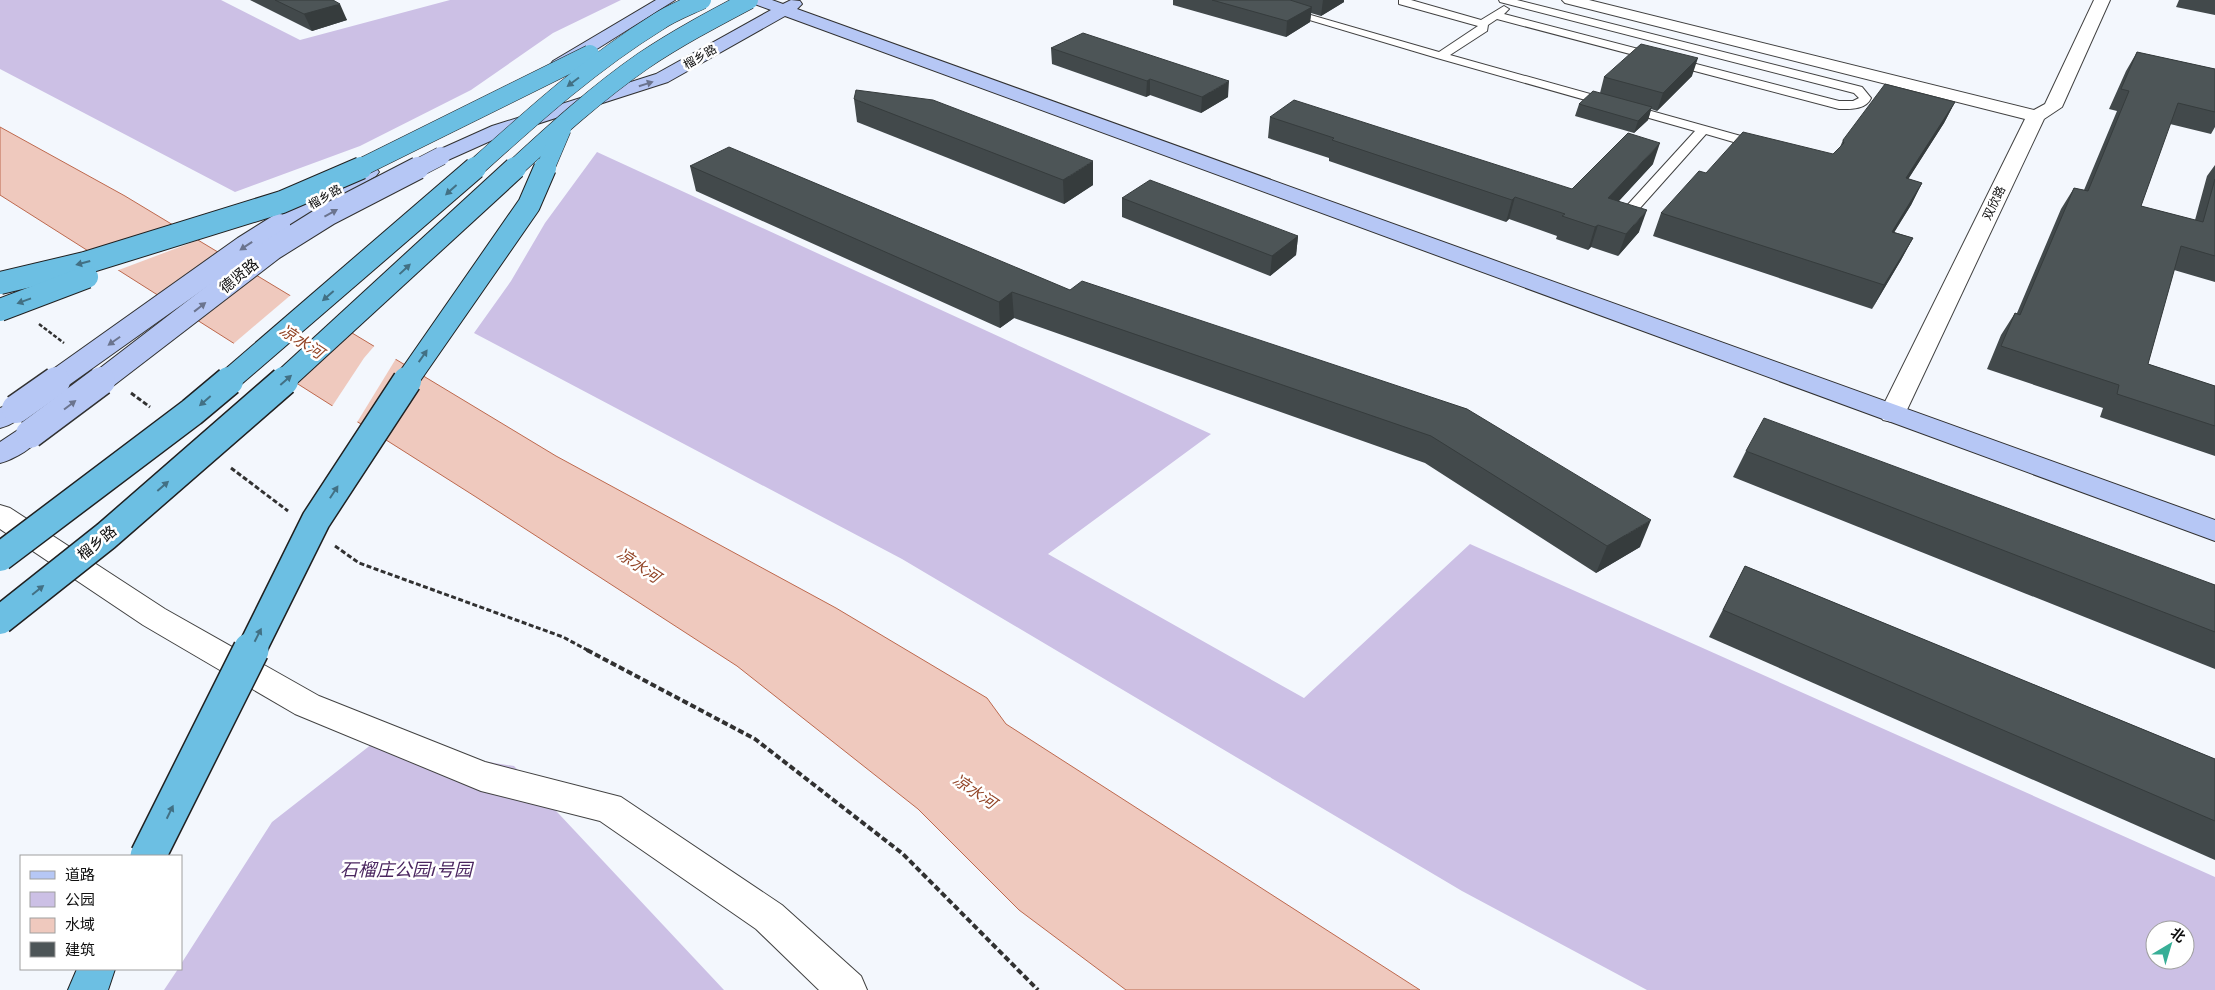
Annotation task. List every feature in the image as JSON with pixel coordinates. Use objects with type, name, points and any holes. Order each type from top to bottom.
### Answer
[{"type":"highway","points":[[0,310],[284,211],[336,180],[702,0]]},
{"type":"highway","name":"榴乡路","points":[[0,620],[106,536],[303,364],[566,121],[642,62],[696,28],[748,0]]},
{"type":"highway","points":[[0,557],[192,412],[444,196],[561,91],[608,55],[659,22]]},
{"type":"highway","points":[[148,855],[316,520],[415,368],[529,205],[566,121]]},
{"type":"highway","points":[[0,283],[85,263],[284,211]]},
{"type":"highway","points":[[88,990],[96,970]]},
{"type":"street","name":"榴乡路","points":[[8,415],[244,247],[284,211],[399,154],[528,84],[667,0]]},
{"type":"street","points":[[757,0],[2215,531]]},
{"type":"street","name":"榴乡路","points":[[499,130],[662,78],[782,9],[802,0]]},
{"type":"street","points":[[1570,0],[2036,116]]},
{"type":"street","name":"双欣路","points":[[1892,414],[2036,116],[2053,107],[2102,0]]},
{"type":"street","name":"德贤路","points":[[0,454],[30,434],[201,306],[274,248],[329,214],[441,156],[499,130]]},
{"type":"street","points":[[0,515],[154,618],[307,705],[481,776],[609,808],[769,917],[847,990]]},
{"type":"lane","points":[[1247,0],[1769,148]]},
{"type":"lane","points":[[1406,0],[1403,2],[1483,24]]},
{"type":"lane","points":[[1441,56],[1483,29],[1483,24],[1495,15],[1508,1],[1858,90],[1864,101],[1855,105],[1839,105],[1495,15]]},
{"type":"lane","points":[[1627,214],[1704,129]]},
{"type":"path","points":[[38,323],[70,347]]},
{"type":"path","points":[[124,388],[156,411]]},
{"type":"path","points":[[226,464],[296,516]]},
{"type":"path","points":[[327,540],[359,563],[563,637],[754,739],[903,854],[1038,990]]},
{"type":"green space","points":[[0,0],[221,0],[300,40],[450,0],[621,0],[553,33],[471,90],[360,146],[235,192],[0,69]]},
{"type":"green space","points":[[597,152],[1211,434],[1048,554],[1304,698],[1470,544],[2215,877],[2215,990],[1647,990],[1462,891],[902,559],[474,333],[511,281],[545,223]]},
{"type":"green space","name":"石榴庄公园1号园","points":[[372,744],[514,766],[724,990],[164,990],[177,970],[182,970],[182,962],[272,822]]},
{"type":"water","name":"凉水河","points":[[0,127],[125,196],[556,456],[836,608],[987,698],[1006,724],[1420,990],[1126,990],[1019,910],[918,809],[737,666],[476,497],[0,195]]},
{"type":"pier","points":[[179,226],[201,239],[116,271],[87,253]]},
{"type":"pier","points":[[292,294],[352,330],[294,385],[232,345]]},
{"type":"pier","points":[[376,344],[397,357],[356,424],[331,408],[364,358]]},
{"type":"building","points":[[275,0],[333,0],[340,4],[304,14]]},
{"type":"building","points":[[1212,0],[1290,0],[1312,7],[1287,21]]},
{"type":"building","points":[[1083,33],[1229,81],[1202,97],[1150,79],[1147,81],[1051,48]]},
{"type":"building","points":[[1641,44],[1698,58],[1663,93],[1604,77]]},
{"type":"building","points":[[2137,52],[2215,69],[2215,112],[2178,103],[2141,206],[2203,222],[2215,179],[2215,256],[2181,246],[2148,364],[2215,386],[2215,426],[2117,394],[2119,385],[2001,346],[2015,313],[2020,315],[2074,188],[2088,191],[2129,91],[2121,89]]},
{"type":"building","points":[[1885,84],[1955,102],[1906,178],[1922,183],[1892,232],[1913,238],[1884,285],[1661,213],[1699,171],[1706,173],[1743,132],[1833,154],[1844,143],[1843,140]]},
{"type":"building","points":[[856,90],[933,100],[1093,161],[1063,180],[854,99]]},
{"type":"building","points":[[1593,91],[1652,107],[1638,121],[1579,104]]},
{"type":"building","points":[[1294,100],[1572,189],[1628,133],[1660,143],[1608,198],[1647,210],[1626,234],[1598,225],[1595,227],[1562,216],[1565,214],[1515,197],[1512,200],[1332,140],[1334,138],[1270,117]]},
{"type":"building","points":[[729,147],[1070,290],[1082,281],[1467,409],[1651,520],[1607,546],[1431,436],[1012,292],[999,302],[690,166]]},
{"type":"building","points":[[1150,180],[1298,236],[1272,256],[1122,198]]},
{"type":"building","points":[[1764,418],[2215,585],[2215,632],[1746,451]]},
{"type":"building","points":[[1745,566],[2215,759],[2215,821],[1723,610]]}]
